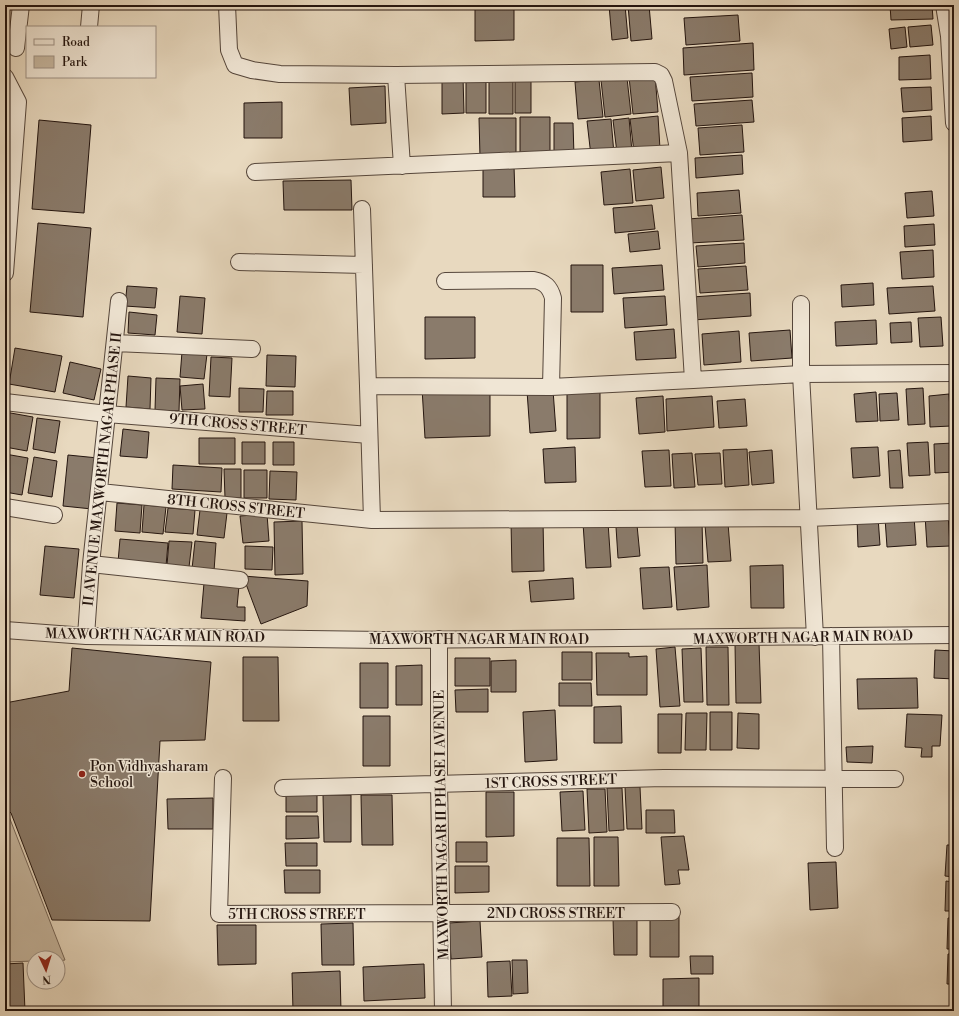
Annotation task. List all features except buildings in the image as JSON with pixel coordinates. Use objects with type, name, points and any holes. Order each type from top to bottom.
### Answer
[{"type":"street","points":[[16,48],[21,5]]},
{"type":"street","points":[[89,26],[91,5]]},
{"type":"street","points":[[227,5],[229,50],[235,65],[252,70],[280,74],[396,75],[655,72],[662,75],[679,153],[693,380]]},
{"type":"street","points":[[944,5],[952,36],[954,123]]},
{"type":"street","points":[[396,75],[402,166]]},
{"type":"street","points":[[5,77],[18,102],[6,261]]},
{"type":"street","points":[[255,172],[679,153]]},
{"type":"street","points":[[362,209],[372,520]]},
{"type":"street","points":[[239,262],[364,265]]},
{"type":"street","points":[[445,281],[534,280],[543,282],[551,290],[553,298],[551,387]]},
{"type":"street","name":"II AVENUE MAXWORTH NAGAR PHASE II","points":[[86,636],[91,564],[100,492],[119,301]]},
{"type":"street","points":[[801,304],[802,374],[809,518],[823,637],[834,780],[835,848]]},
{"type":"street","points":[[115,343],[252,349]]},
{"type":"street","points":[[368,386],[551,387],[802,374],[954,374]]},
{"type":"street","name":"9TH CROSS STREET","points":[[5,402],[107,414],[370,435]]},
{"type":"street","name":"8TH CROSS STREET","points":[[100,492],[372,520],[809,518],[951,512]]},
{"type":"street","points":[[5,507],[54,515]]},
{"type":"street","points":[[91,564],[240,580]]},
{"type":"street","name":"MAXWORTH NAGAR MAIN ROAD","points":[[5,630],[86,636],[383,640],[439,638],[823,637],[954,635]]},
{"type":"street","name":"MAXWORTH NAGAR II PHASE I AVENUE","points":[[439,638],[439,784],[443,1011]]},
{"type":"street","name":"5TH CROSS STREET","points":[[223,778],[218,914],[441,913]]},
{"type":"street","name":"1ST CROSS STREET","points":[[283,788],[664,778],[834,780]]},
{"type":"street","points":[[834,780],[895,779]]},
{"type":"street","name":"2ND CROSS STREET","points":[[441,913],[672,912]]},
{"type":"green space","points":[[5,812],[8,814],[61,950],[26,950],[26,961],[5,962]]},
{"type":"place","name":"Pon Vidhyasharam School","points":[[82,774]]}]
